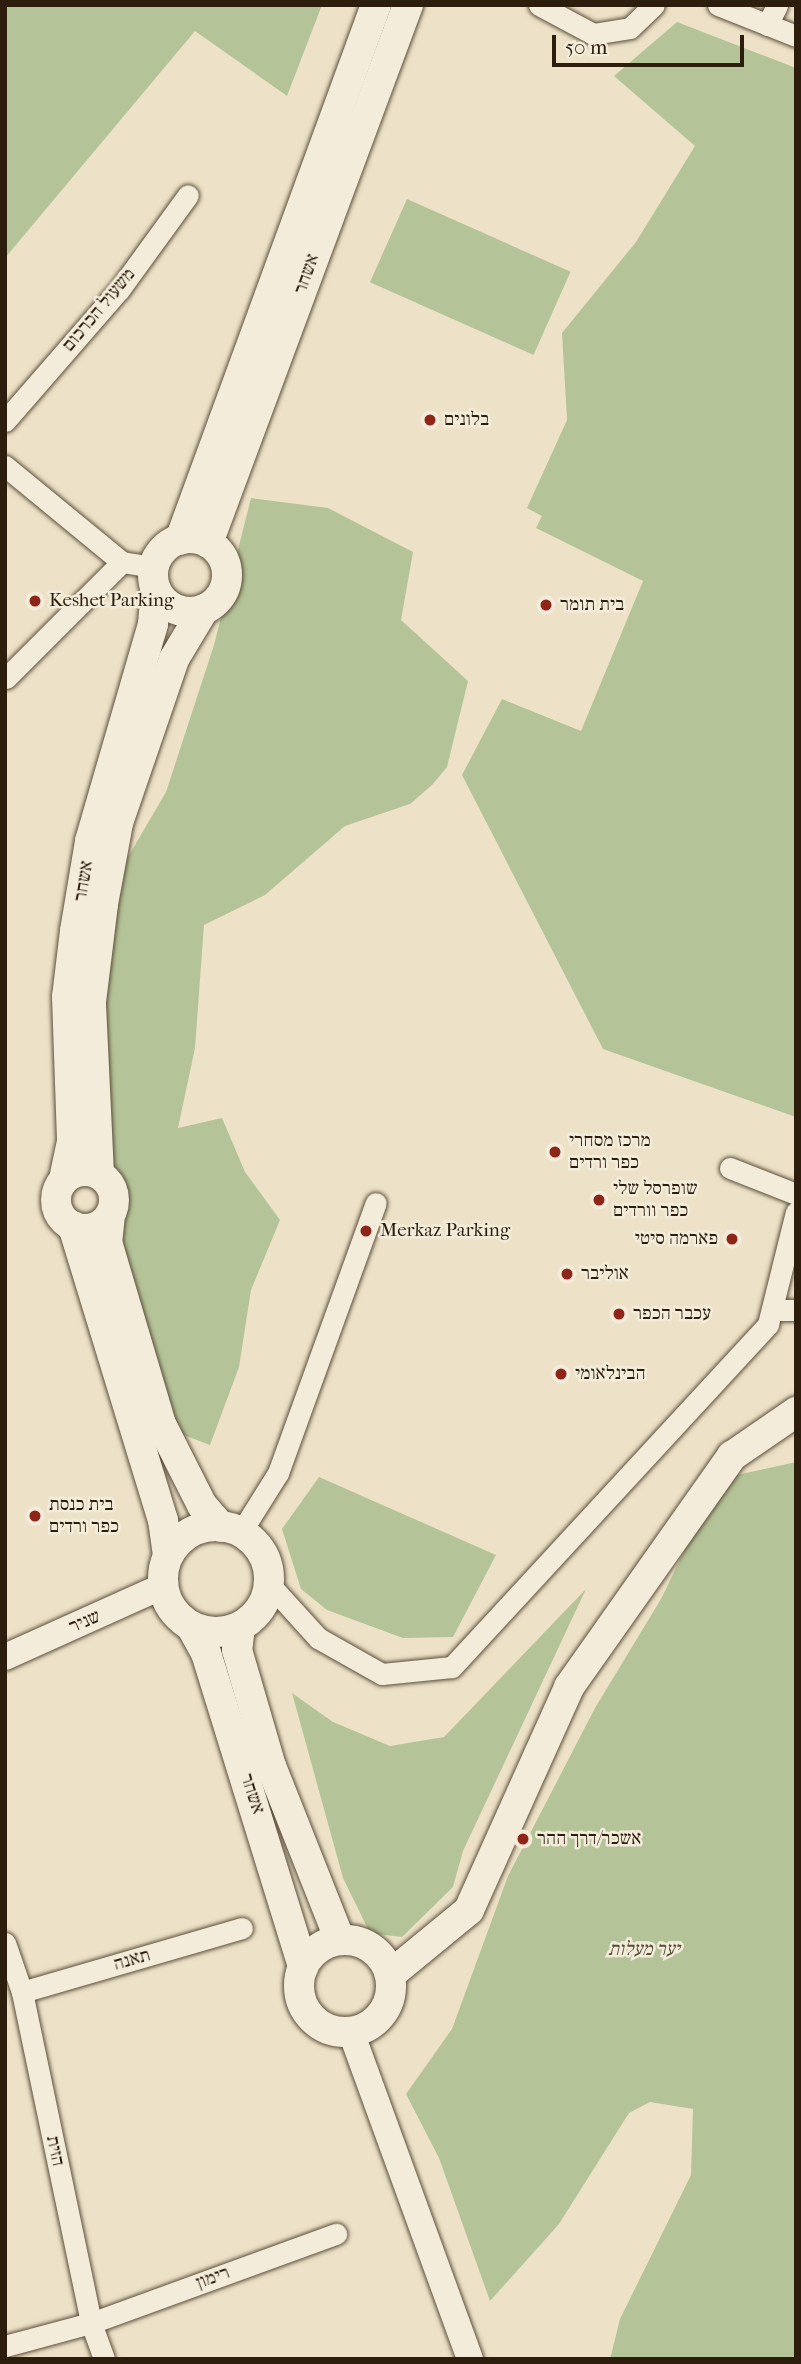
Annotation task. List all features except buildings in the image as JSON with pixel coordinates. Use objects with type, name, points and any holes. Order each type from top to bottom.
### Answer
[{"type":"main road","name":"אשחר","points":[[194,541],[376,5]]},
{"type":"main road","name":"אשחר","points":[[194,541],[408,5]]},
{"type":"main road","points":[[194,541],[227,572],[221,594],[204,609],[181,611],[155,579],[163,550],[194,541]]},
{"type":"main road","name":"אשחר","points":[[64,1179],[72,1140],[67,996],[75,932],[90,841],[153,624],[155,579]]},
{"type":"main road","name":"אשחר","points":[[99,1174],[91,1002],[118,823],[174,659],[204,609]]},
{"type":"main road","points":[[77,1171],[99,1174],[114,1195],[107,1242],[161,1424],[202,1505],[268,1564],[270,1585],[260,1610],[240,1628],[222,1632],[191,1626],[168,1602],[163,1586],[168,1556],[163,1520],[73,1226],[56,1202],[64,1179],[77,1171]]},
{"type":"main road","points":[[73,1226],[93,1227],[110,1215]]},
{"type":"main road","points":[[390,1975],[469,1910],[569,1687],[732,1456],[796,1412]]},
{"type":"main road","points":[[168,1556],[189,1533],[231,1530]]},
{"type":"main road","name":"אשחר","points":[[191,1626],[206,1653],[303,1967]]},
{"type":"main road","name":"אשחר","points":[[240,1628],[237,1650],[271,1766],[340,1940]]},
{"type":"main road","points":[[340,1940],[377,1952],[390,1975],[387,2006],[366,2028],[351,2032],[312,2019],[299,1994],[303,1967],[318,1948],[340,1940]]},
{"type":"street","points":[[539,5],[593,34],[630,27],[654,5]]},
{"type":"street","points":[[718,5],[796,36]]},
{"type":"street","points":[[768,25],[778,5]]},
{"type":"street","name":"משעול הכרכום","points":[[5,421],[119,290],[188,195]]},
{"type":"street","points":[[5,467],[122,562],[155,579]]},
{"type":"street","points":[[6,678],[122,562]]},
{"type":"street","points":[[730,1168],[796,1194]]},
{"type":"street","points":[[231,1530],[278,1473],[376,1203]]},
{"type":"street","points":[[270,1585],[318,1638],[382,1674],[452,1667],[768,1324],[796,1212]]},
{"type":"street","points":[[772,1310],[796,1310]]},
{"type":"street","name":"שניר","points":[[5,1657],[163,1586]]},
{"type":"street","name":"תאנה","points":[[22,1992],[242,1928]]},
{"type":"street","name":"הזית","points":[[5,1943],[22,1992],[90,2323],[104,2359]]},
{"type":"street","points":[[351,2032],[470,2359]]},
{"type":"street","name":"רימון","points":[[5,2346],[90,2323],[336,2234]]},
{"type":"green space","points":[[5,5],[322,5],[287,96],[195,31],[5,258]]},
{"type":"green space","points":[[677,22],[796,68],[796,1117],[603,1049],[462,775],[502,699],[581,731],[643,581],[536,528],[542,516],[527,508],[567,420],[562,333],[636,242],[695,146],[614,76]]},
{"type":"green space","points":[[407,199],[571,272],[534,355],[370,282]]},
{"type":"green space","points":[[251,498],[328,508],[413,552],[401,620],[468,681],[447,767],[432,785],[410,804],[345,826],[265,895],[204,925],[195,1048],[178,1128],[222,1118],[245,1172],[280,1220],[251,1290],[239,1367],[210,1445],[181,1434],[162,1401],[116,1213],[99,1067],[118,874],[166,792],[214,645]]},
{"type":"green space","name":"יער מעלות","points":[[796,1462],[796,2359],[610,2359],[620,2319],[691,2175],[693,2109],[650,2102],[629,2113],[559,2224],[490,2301],[439,2158],[406,2094],[452,2029],[508,1876],[595,1708],[661,1599],[719,1479]]},
{"type":"green space","points":[[319,1477],[496,1555],[453,1637],[403,1638],[327,1610],[301,1589],[282,1529]]},
{"type":"green space","points":[[586,1589],[463,1851],[453,1887],[402,1937],[370,1933],[343,1878],[292,1693],[333,1722],[390,1746],[444,1737]]},
{"type":"place","name":"בלונים","points":[[430,420]]},
{"type":"place","name":"Keshet Parking","points":[[35,601]]},
{"type":"place","name":"בית תומר","points":[[546,605]]},
{"type":"place","name":"מרכז מסחרי כפר ורדים","points":[[555,1152]]},
{"type":"place","name":"שופרסל שלי כפר וורדים","points":[[599,1200]]},
{"type":"place","name":"Merkaz Parking","points":[[366,1231]]},
{"type":"place","name":"פארמה סיטי","points":[[732,1239]]},
{"type":"place","name":"אוליבר","points":[[567,1274]]},
{"type":"place","name":"עכבר הכפר","points":[[619,1314]]},
{"type":"place","name":"הבינלאומי","points":[[561,1374]]},
{"type":"place","name":"בית כנסת כפר ורדים","points":[[35,1516]]},
{"type":"place","name":"אשכר/דרך ההר","points":[[523,1839]]}]
